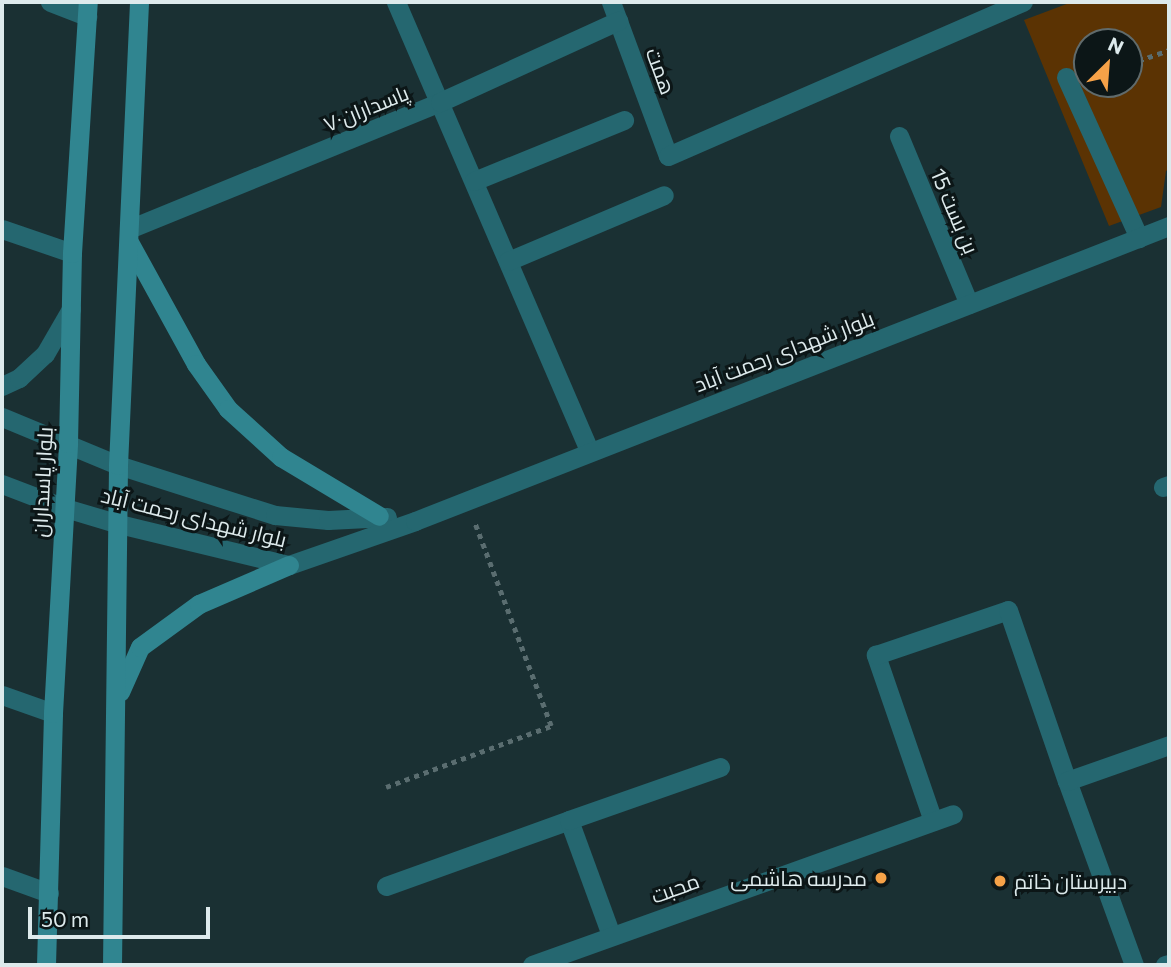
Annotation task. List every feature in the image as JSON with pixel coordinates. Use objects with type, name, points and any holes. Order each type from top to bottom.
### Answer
[{"type":"main road","points":[[112,965],[118,465],[139,2]]},
{"type":"main road","name":"بلوار پاسداران","points":[[46,965],[53,713],[62,508],[68,443],[72,253],[88,9]]},
{"type":"main road","points":[[128,235],[196,364],[228,410],[281,457],[379,516]]},
{"type":"main road","points":[[116,702],[140,647],[200,604],[289,565]]},
{"type":"street","points":[[50,2],[88,9]]},
{"type":"street","points":[[396,2],[589,451]]},
{"type":"street","name":"همت","points":[[611,2],[668,156],[1015,3]]},
{"type":"street","name":"پاسداران۷۰","points":[[128,235],[440,102],[618,21]]},
{"type":"street","points":[[1066,77],[1139,238]]},
{"type":"street","points":[[474,181],[624,120]]},
{"type":"street","name":"بن بست 15","points":[[899,136],[969,304]]},
{"type":"street","points":[[508,261],[664,195]]},
{"type":"street","name":"بلوار شهدای رحمت آباد","points":[[2,484],[62,508],[289,565],[415,521],[1169,226]]},
{"type":"street","points":[[2,229],[72,253]]},
{"type":"street","points":[[2,386],[19,378],[45,354],[71,309]]},
{"type":"street","name":"بلوار شهدای رحمت آباد","points":[[2,417],[118,465],[275,515],[328,520],[379,516],[415,521]]},
{"type":"street","points":[[933,821],[876,655],[1008,610],[1133,965]]},
{"type":"street","points":[[2,695],[53,713]]},
{"type":"street","points":[[1067,782],[1169,745]]},
{"type":"street","points":[[386,886],[720,767]]},
{"type":"street","name":"محبت","points":[[532,965],[953,814]]},
{"type":"street","points":[[569,820],[611,935]]},
{"type":"street","points":[[2,876],[50,892]]},
{"type":"path","points":[[1143,59],[1169,50]]},
{"type":"path","points":[[386,787],[551,726],[466,501]]},
{"type":"shaded area","points":[[1072,2],[1169,2],[1169,169],[1166,171],[1161,207],[1109,226],[1024,20]]},
{"type":"place","name":"مدرسه هاشمی","points":[[881,878]]},
{"type":"place","name":"دبیرستان خاتم","points":[[1000,881]]}]
